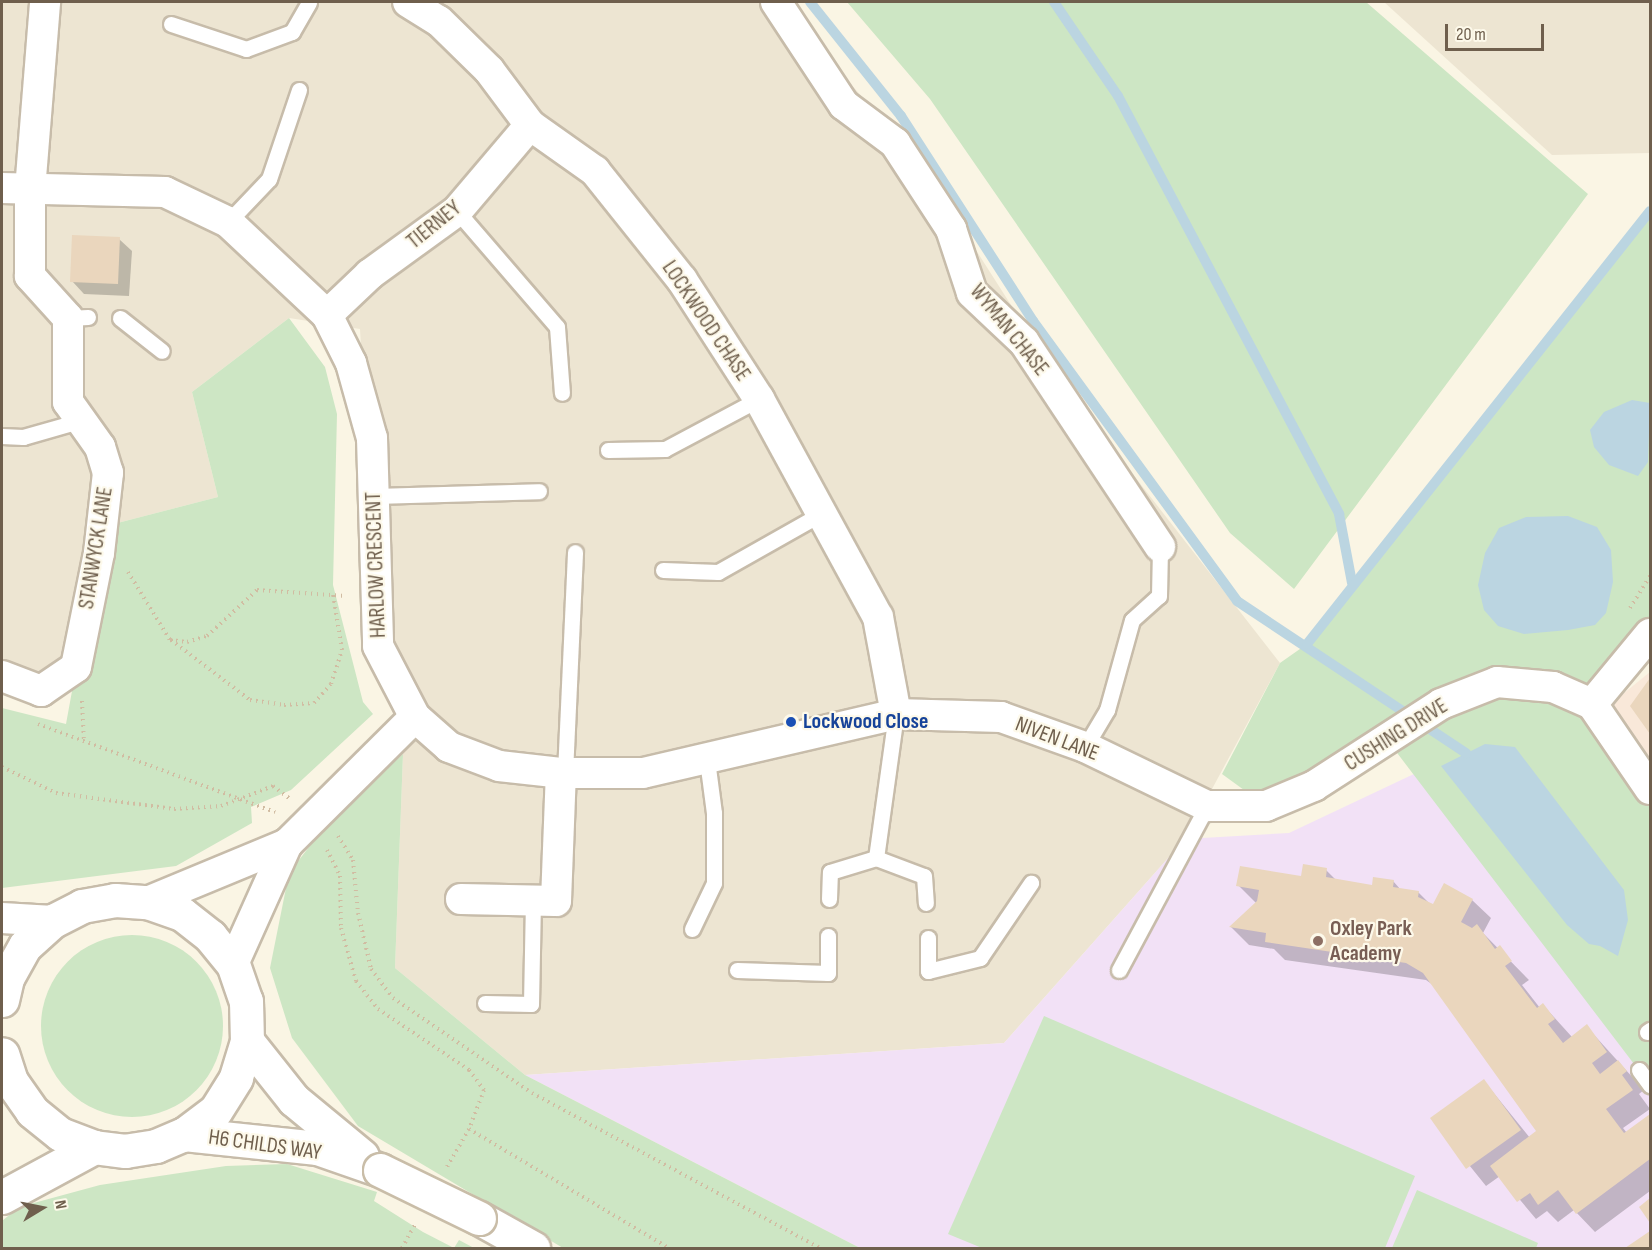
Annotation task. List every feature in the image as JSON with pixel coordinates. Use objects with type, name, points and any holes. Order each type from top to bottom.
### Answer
[{"type":"street","points":[[16,189],[45,2]]},
{"type":"street","name":"LOCKWOOD CHASE","points":[[408,2],[439,21],[489,70],[530,125],[595,171],[682,280],[759,399],[824,512],[878,617],[896,714]]},
{"type":"street","name":"WYMAN CHASE","points":[[776,2],[844,105],[895,143],[951,229],[972,293],[1024,342],[1160,548]]},
{"type":"street","name":"TIERNEY","points":[[327,315],[370,274],[457,211],[530,125]]},
{"type":"street","name":"HARLOW CRESCENT","points":[[16,189],[165,192],[228,222],[327,315],[351,363],[372,438],[378,646],[415,717],[459,751],[499,766],[563,773],[643,773],[707,760],[896,714]]},
{"type":"street","name":"STANWYCK LANE","points":[[2,675],[40,691],[76,667],[99,553],[108,473],[100,447],[79,421],[68,402],[78,317],[30,276],[16,189]]},
{"type":"street","points":[[1650,634],[1592,704],[1650,789]]},
{"type":"street","name":"CUSHING DRIVE","points":[[1207,806],[1266,806],[1314,786],[1441,704],[1497,682],[1553,687],[1592,704]]},
{"type":"street","name":"NIVEN LANE","points":[[896,714],[1001,717],[1085,747],[1207,806]]},
{"type":"street","points":[[147,902],[300,829],[415,717]]},
{"type":"street","points":[[461,899],[556,901],[563,773]]},
{"type":"street","points":[[233,964],[300,829]]},
{"type":"street","points":[[2,1000],[7,978],[26,946],[53,921],[82,906],[115,900],[147,902],[182,914],[210,936],[233,964],[246,1001],[247,1041],[236,1078],[214,1111],[184,1134],[156,1146],[135,1149],[94,1147],[53,1128],[32,1111],[5,1082]]},
{"type":"street","points":[[2,918],[53,921]]},
{"type":"street","name":"H6 CHILDS WAY","points":[[247,1041],[294,1100],[380,1170]]},
{"type":"street","name":"H6 CHILDS WAY","points":[[184,1134],[317,1148],[380,1170],[479,1218],[533,1248]]},
{"type":"street","points":[[2,1197],[94,1147]]},
{"type":"lane","points":[[171,24],[246,49],[292,32],[309,2]]},
{"type":"lane","points":[[228,222],[269,179],[298,90]]},
{"type":"lane","points":[[457,211],[557,327],[562,393]]},
{"type":"lane","points":[[120,318],[162,351]]},
{"type":"lane","points":[[608,450],[665,449],[759,399]]},
{"type":"lane","points":[[2,436],[23,437],[79,421]]},
{"type":"lane","points":[[374,496],[539,491]]},
{"type":"lane","points":[[663,570],[718,572],[824,512]]},
{"type":"lane","points":[[1085,747],[1107,710],[1132,620],[1159,596],[1160,548]]},
{"type":"lane","points":[[563,773],[574,552]]},
{"type":"lane","points":[[876,858],[896,714]]},
{"type":"lane","points":[[692,929],[714,883],[714,813],[707,760]]},
{"type":"lane","points":[[1119,970],[1207,806]]},
{"type":"lane","points":[[829,899],[830,872],[876,858],[924,876],[926,903]]},
{"type":"lane","points":[[928,938],[928,971],[980,958],[1031,883]]},
{"type":"lane","points":[[485,1003],[531,1004],[533,900]]},
{"type":"lane","points":[[737,970],[828,972],[828,936]]},
{"type":"lane","points":[[1639,1070],[1650,1085]]},
{"type":"path","points":[[99,553],[122,561],[170,640],[250,700],[284,705],[314,703],[331,684],[342,650],[333,594]]},
{"type":"path","points":[[170,640],[187,642],[207,636],[257,590],[333,594],[377,600]]},
{"type":"path","points":[[32,722],[270,809],[326,847],[340,876],[341,928],[356,981],[378,1009],[468,1070],[484,1089],[469,1130],[445,1171]]},
{"type":"path","points":[[2,767],[56,793],[174,809],[221,806],[273,786],[300,829]]},
{"type":"path","points":[[300,829],[338,834],[353,860],[358,914],[371,969],[393,998],[532,1093],[820,1248]]},
{"type":"path","points":[[469,1130],[669,1248]]},
{"type":"path","points":[[402,1248],[418,1220]]},
{"type":"shaded area","points":[[2,2],[787,2],[819,48],[921,164],[1057,377],[1280,663],[1185,839],[1004,1043],[525,1075],[395,968],[403,754],[415,717],[378,646],[360,329],[289,318],[192,392],[218,497],[102,527],[76,667],[41,691],[2,676]]},
{"type":"shaded area","points":[[1384,2],[1650,2],[1650,153],[1552,155]]},
{"type":"shaded area","points":[[1650,672],[1650,846],[1570,737]]},
{"type":"shaded area","name":"Oxley Park Academy","points":[[1416,773],[1650,1085],[1650,1248],[860,1248],[525,1075],[1004,1043],[1185,839],[1289,833]]},
{"type":"green space","points":[[847,2],[1366,2],[1588,194],[1294,589],[1230,533],[930,99]]},
{"type":"green space","points":[[1650,211],[1650,634],[1592,704],[1650,789],[1650,1085],[1388,741],[1266,806],[1222,774],[1280,663],[1307,644]]},
{"type":"green space","points":[[289,318],[325,367],[337,414],[333,585],[363,702],[373,714],[291,790],[251,807],[252,823],[176,866],[2,888],[2,708],[66,724],[102,527],[218,497],[192,392]]},
{"type":"green space","points":[[403,754],[395,968],[525,1075],[860,1248],[563,1248],[358,1126],[292,1038],[270,968],[289,873],[329,821]]},
{"type":"green space","points":[[132,935],[167,942],[183,950],[196,962],[208,975],[216,991],[223,1026],[216,1061],[208,1077],[196,1090],[183,1102],[167,1110],[132,1117],[97,1110],[81,1102],[68,1090],[56,1077],[48,1061],[41,1026],[48,991],[56,975],[68,962],[81,950],[97,942]]},
{"type":"green space","points":[[1044,1016],[1415,1176],[1385,1248],[982,1248],[948,1234]]},
{"type":"green space","points":[[287,1164],[377,1192],[374,1201],[423,1232],[454,1248],[2,1248],[2,1221],[19,1207],[100,1185],[226,1166]]},
{"type":"green space","points":[[1417,1190],[1538,1243],[1536,1248],[1392,1248]]},
{"type":"green space","points":[[459,1240],[474,1248],[454,1248]]},
{"type":"water","points":[[1632,400],[1650,403],[1648,462],[1638,476],[1609,465],[1594,447],[1590,430],[1604,412]]},
{"type":"water","points":[[1568,516],[1597,527],[1611,550],[1613,582],[1606,613],[1595,625],[1568,630],[1524,634],[1498,626],[1484,610],[1478,585],[1485,553],[1499,528],[1526,517]]},
{"type":"water","points":[[1485,744],[1515,747],[1624,890],[1628,920],[1618,956],[1600,946],[1589,944],[1567,925],[1441,766]]},
{"type":"building","points":[[72,235],[120,237],[118,284],[70,282]]},
{"type":"building","points":[[1650,678],[1650,734],[1630,706]]},
{"type":"building","points":[[1303,864],[1327,868],[1326,877],[1372,885],[1373,877],[1394,880],[1393,887],[1419,891],[1418,897],[1433,904],[1444,883],[1473,899],[1461,922],[1472,928],[1477,924],[1495,949],[1500,945],[1512,961],[1505,966],[1537,1008],[1543,1003],[1555,1019],[1548,1024],[1563,1043],[1587,1024],[1607,1052],[1592,1063],[1600,1074],[1618,1060],[1627,1071],[1622,1075],[1633,1090],[1606,1109],[1624,1133],[1650,1114],[1650,1159],[1576,1214],[1558,1190],[1538,1205],[1530,1193],[1517,1202],[1490,1166],[1536,1131],[1423,973],[1406,963],[1265,942],[1266,933],[1229,927],[1257,901],[1259,890],[1236,886],[1240,866],[1301,876]]},
{"type":"building","points":[[1484,1079],[1521,1130],[1466,1169],[1430,1118]]},
{"type":"building","points":[[1650,1198],[1650,1223],[1639,1207]]},
{"type":"building","points":[[1650,1231],[1650,1248],[1625,1248]]},
{"type":"waterway","points":[[810,2],[901,116],[1033,321],[1237,601],[1466,753]]},
{"type":"waterway","points":[[1054,2],[1118,96],[1339,514],[1352,583]]},
{"type":"waterway","points":[[1307,644],[1650,211]]},
{"type":"place","name":"Lockwood Close","points":[[791,722]]},
{"type":"place","name":"Oxley Park Academy","points":[[1318,941]]}]
